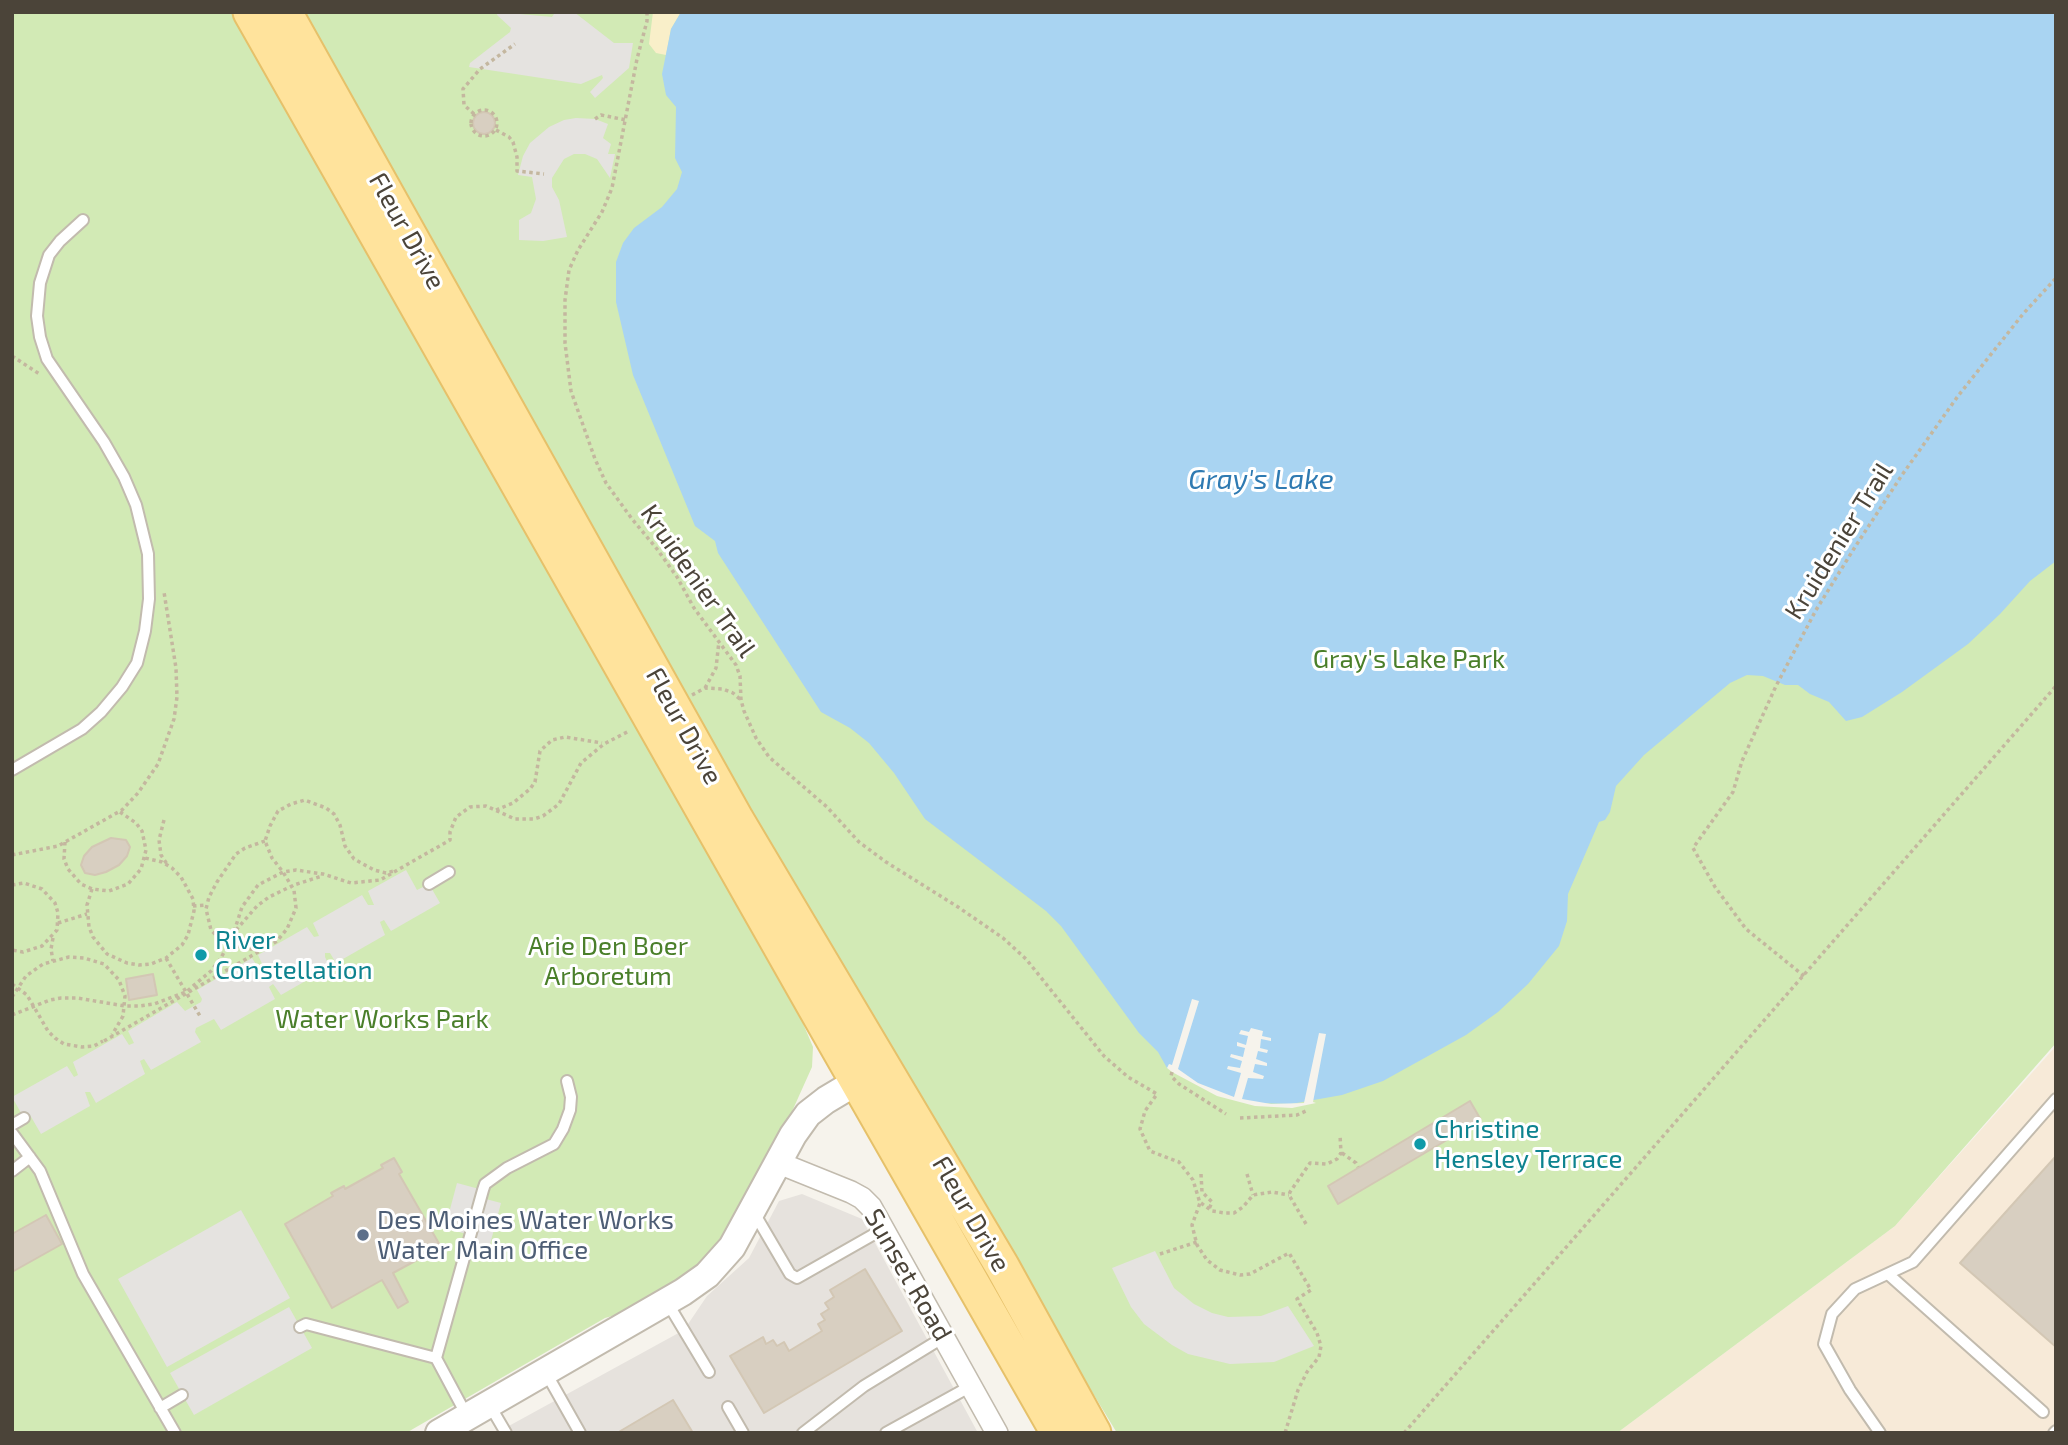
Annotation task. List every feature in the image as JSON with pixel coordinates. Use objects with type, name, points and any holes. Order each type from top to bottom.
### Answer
[{"type":"main road","name":"Fleur Drive","points":[[250,12],[870,1074],[1002,1266],[1094,1433]]},
{"type":"main road","name":"Fleur Drive","points":[[285,12],[737,820],[1058,1433]]},
{"type":"street","points":[[439,1433],[706,1275],[732,1247],[808,1114],[870,1074]]},
{"type":"street","name":"Sunset Road","points":[[779,1163],[862,1198],[885,1228],[997,1433]]},
{"type":"lane","points":[[12,769],[82,729],[122,687],[137,663],[149,600],[148,554],[136,505],[104,442],[47,359],[40,337],[37,316],[40,283],[49,255],[83,220]]},
{"type":"lane","points":[[429,884],[449,872]]},
{"type":"lane","points":[[436,1358],[485,1184],[507,1168],[554,1144],[564,1129],[570,1110],[571,1097],[567,1081]]},
{"type":"lane","points":[[1881,1433],[1850,1390],[1824,1344],[1832,1314],[1855,1289],[1913,1262],[2056,1100]]},
{"type":"lane","points":[[12,1125],[24,1118]]},
{"type":"lane","points":[[12,1133],[47,1186],[83,1274],[175,1433]]},
{"type":"lane","points":[[12,1171],[30,1157]]},
{"type":"lane","points":[[753,1211],[790,1275],[797,1278],[885,1228]]},
{"type":"lane","points":[[1888,1273],[2043,1412]]},
{"type":"lane","points":[[666,1301],[709,1372]]},
{"type":"lane","points":[[300,1327],[306,1324],[436,1358],[478,1410],[506,1433]]},
{"type":"lane","points":[[803,1433],[864,1385],[944,1337]]},
{"type":"lane","points":[[545,1371],[580,1433]]},
{"type":"lane","points":[[886,1433],[971,1386]]},
{"type":"lane","points":[[160,1408],[182,1395]]},
{"type":"lane","points":[[728,1406],[743,1433]]},
{"type":"path","name":"Kruidenier Trail","points":[[647,12],[612,188],[602,212],[569,270],[565,300],[565,343],[571,391],[583,429],[607,483],[677,577],[694,608],[736,664],[742,687],[741,700],[749,724],[763,749],[785,772],[827,807],[859,842],[1003,938],[1026,959],[1104,1056],[1128,1077],[1157,1094],[1141,1119],[1140,1129],[1144,1142],[1150,1151],[1179,1162],[1186,1169],[1193,1180],[1200,1202]]},
{"type":"path","points":[[474,114],[464,105],[463,89],[480,69],[515,44]]},
{"type":"path","points":[[484,110],[493,113],[498,122],[496,130],[485,136],[475,133],[471,124],[474,114],[484,110]]},
{"type":"path","points":[[595,119],[601,115],[626,120]]},
{"type":"path","points":[[496,130],[513,142],[517,171],[544,174]]},
{"type":"path","name":"Kruidenier Trail","points":[[1804,976],[1746,929],[1716,887],[1693,848],[1733,792],[1742,761],[1759,721],[1816,611],[1902,475],[1958,396],[2023,314],[2056,278]]},
{"type":"path","points":[[12,855],[51,848],[119,811],[138,793],[158,764],[174,719],[177,697],[171,624],[163,589]]},
{"type":"path","points":[[705,688],[716,668],[719,641]]},
{"type":"path","points":[[1404,1433],[2056,686]]},
{"type":"path","points":[[692,695],[705,688],[723,689],[741,700]]},
{"type":"path","points":[[12,1015],[50,1000],[77,998],[125,1006],[154,1004],[186,992],[211,971],[233,935],[242,907],[258,886],[283,872],[308,871],[351,883],[380,880],[450,841],[452,824],[463,811],[478,806],[496,810],[506,816],[534,819],[552,811],[564,796],[581,763],[604,744],[629,731]]},
{"type":"path","points":[[496,810],[513,803],[530,789],[535,782],[540,751],[552,740],[565,737],[604,744]]},
{"type":"path","points":[[12,984],[27,995],[48,1031],[64,1044],[94,1046],[277,941],[293,917],[296,901],[292,886],[272,858],[265,841],[278,811],[290,804],[305,800],[334,814],[345,846],[362,865],[386,873],[402,870]]},
{"type":"path","points":[[65,842],[64,859],[68,869],[81,884],[92,889],[109,891],[128,884],[141,869],[145,858],[145,841],[142,831],[129,816],[119,811]]},
{"type":"path","points":[[164,820],[159,832],[159,849],[168,866]]},
{"type":"path","points":[[265,841],[245,848],[236,855],[217,882],[207,905],[207,921],[216,937],[228,945],[246,949],[265,948]]},
{"type":"path","points":[[92,889],[87,914],[93,937],[110,955],[139,965],[166,958],[182,945],[188,935],[193,906],[188,887],[181,877],[168,866],[145,858]]},
{"type":"path","points":[[233,935],[257,906],[269,897],[325,875]]},
{"type":"path","points":[[12,885],[24,883],[42,888],[55,903],[58,923],[52,942],[53,961]]},
{"type":"path","points":[[193,906],[207,905]]},
{"type":"path","points":[[58,923],[87,914]]},
{"type":"path","points":[[12,950],[33,950],[42,946],[57,930]]},
{"type":"path","points":[[104,964],[110,955]]},
{"type":"path","points":[[12,997],[35,969],[53,961],[77,958],[104,964],[119,980],[125,996],[125,1006],[113,1035],[104,1041]]},
{"type":"path","points":[[166,958],[200,1016]]},
{"type":"path","points":[[1172,1072],[1171,1076],[1179,1084],[1226,1114]]},
{"type":"path","points":[[1240,1118],[1297,1115],[1308,1110]]},
{"type":"path","points":[[1289,1195],[1310,1163],[1332,1163],[1341,1153],[1340,1135]]},
{"type":"path","points":[[1341,1153],[1358,1167]]},
{"type":"path","points":[[1201,1174],[1202,1192],[1212,1202],[1209,1209]]},
{"type":"path","points":[[1247,1174],[1253,1195]]},
{"type":"path","points":[[1284,1433],[1298,1390],[1319,1357],[1321,1346],[1317,1333],[1297,1299],[1311,1290],[1289,1252],[1250,1274],[1240,1275],[1212,1266],[1196,1242],[1192,1225],[1200,1202],[1209,1209],[1234,1213],[1253,1195],[1272,1192],[1289,1195],[1306,1224]]},
{"type":"path","points":[[1160,1254],[1196,1242]]},
{"type":"shaded area","points":[[498,12],[552,17],[552,12],[574,12],[614,43],[633,43],[629,68],[595,98],[590,92],[603,78],[602,75],[581,84],[469,67],[470,63],[510,32],[511,28],[497,15]]},
{"type":"shaded area","points":[[576,118],[595,119],[608,124],[603,138],[611,144],[608,154],[615,154],[610,178],[597,159],[585,154],[574,154],[564,159],[552,178],[552,187],[559,200],[567,237],[543,241],[519,240],[519,220],[531,213],[536,199],[532,177],[518,175],[523,156],[530,143],[549,127]]},
{"type":"shaded area","points":[[406,870],[417,890],[429,884],[440,903],[391,931],[384,920],[380,922],[385,935],[336,963],[330,953],[325,953],[330,967],[281,995],[273,984],[269,987],[275,999],[221,1030],[214,1019],[196,1028],[195,1032],[201,1042],[151,1070],[144,1059],[140,1061],[145,1074],[96,1103],[90,1092],[85,1092],[90,1106],[41,1134],[30,1115],[24,1118],[12,1097],[67,1066],[74,1077],[78,1075],[73,1062],[122,1034],[129,1045],[134,1043],[128,1031],[177,1002],[185,1011],[201,1002],[197,990],[252,958],[259,969],[264,968],[258,955],[307,927],[314,937],[319,936],[313,923],[362,895],[368,905],[374,905],[368,891]]},
{"type":"shaded area","points":[[2056,1046],[2056,1433],[1617,1433],[1895,1226]]},
{"type":"shaded area","points":[[457,1183],[483,1190],[482,1198],[501,1203],[488,1252],[467,1247],[470,1235],[445,1228]]},
{"type":"shaded area","points":[[802,1194],[862,1219],[978,1433],[496,1433],[684,1330],[707,1296],[749,1258],[779,1201]]},
{"type":"shaded area","points":[[241,1210],[290,1298],[167,1367],[118,1279]]},
{"type":"shaded area","points":[[1155,1251],[1174,1288],[1194,1304],[1228,1317],[1261,1316],[1288,1306],[1314,1346],[1274,1362],[1230,1364],[1188,1354],[1172,1345],[1144,1324],[1131,1307],[1112,1268]]},
{"type":"shaded area","points":[[289,1307],[312,1348],[194,1415],[170,1373]]},
{"type":"green space","name":"Water Works Park","points":[[12,12],[238,12],[754,930],[799,1014],[813,1047],[812,1067],[749,1207],[694,1275],[623,1313],[605,1318],[406,1433],[12,1433]]},
{"type":"green space","name":"Gray's Lake","points":[[298,12],[2056,12],[2056,1043],[1895,1226],[1617,1433],[1117,1433],[908,1088],[662,662]]},
{"type":"sand","points":[[653,12],[681,12],[671,29],[666,55],[656,53],[649,44]]},
{"type":"water","name":"Gray's Lake","points":[[681,12],[2056,12],[2056,561],[2030,581],[1968,644],[1862,717],[1846,721],[1829,702],[1810,694],[1798,685],[1785,685],[1763,676],[1747,675],[1730,683],[1644,755],[1616,786],[1610,812],[1605,820],[1599,822],[1568,894],[1567,921],[1559,946],[1528,984],[1498,1012],[1466,1035],[1383,1081],[1342,1095],[1291,1104],[1256,1103],[1218,1093],[1167,1068],[1158,1052],[1139,1033],[1061,926],[1046,911],[925,819],[894,773],[869,743],[850,728],[821,712],[718,553],[715,541],[695,526],[633,375],[616,302],[616,262],[623,243],[634,228],[662,207],[677,189],[682,172],[675,158],[676,107],[666,95],[662,74],[671,29]]},
{"type":"pier","points":[[1192,999],[1199,1001],[1178,1069],[1198,1083],[1234,1097],[1241,1073],[1227,1069],[1228,1066],[1240,1068],[1242,1061],[1230,1057],[1231,1054],[1243,1057],[1245,1048],[1237,1046],[1237,1042],[1246,1045],[1248,1036],[1239,1034],[1241,1030],[1249,1032],[1251,1028],[1263,1031],[1262,1036],[1271,1038],[1271,1041],[1261,1039],[1260,1048],[1268,1050],[1267,1053],[1258,1051],[1256,1059],[1267,1063],[1267,1066],[1255,1064],[1253,1072],[1264,1076],[1263,1079],[1248,1078],[1242,1099],[1271,1104],[1304,1103],[1319,1033],[1326,1034],[1313,1102],[1316,1103],[1292,1108],[1255,1106],[1217,1096],[1167,1068],[1169,1064],[1172,1065]]},
{"type":"building","points":[[484,112],[494,119],[495,123],[488,133],[484,134],[474,127],[473,123],[480,113]]},
{"type":"building","points":[[111,838],[126,840],[130,847],[127,856],[119,865],[106,872],[95,875],[85,873],[81,865],[84,856],[92,847]]},
{"type":"building","points":[[153,974],[157,995],[129,1000],[126,979]]},
{"type":"building","name":"Christine Hensley Terrace","points":[[1470,1101],[1481,1120],[1338,1204],[1328,1186]]},
{"type":"building","points":[[2056,1156],[2056,1347],[1960,1263]]},
{"type":"building","name":"Des Moines Water Works Water Main Office","points":[[394,1158],[402,1172],[399,1174],[441,1247],[393,1273],[408,1302],[398,1308],[382,1280],[332,1308],[285,1224],[333,1196],[331,1193],[344,1186],[345,1189],[383,1168],[381,1165]]},
{"type":"building","points":[[46,1215],[62,1244],[12,1272],[12,1234]]},
{"type":"building","points":[[865,1269],[902,1331],[764,1413],[730,1356],[763,1337],[766,1344],[773,1340],[777,1346],[784,1342],[789,1351],[822,1331],[818,1324],[825,1320],[821,1314],[829,1309],[825,1303],[834,1297],[830,1290]]},
{"type":"building","points":[[673,1400],[693,1433],[617,1433]]},
{"type":"place","name":"River Constellation","points":[[201,955]]},
{"type":"place","name":"Christine Hensley Terrace","points":[[1420,1144]]},
{"type":"place","name":"Des Moines Water Works Water Main Office","points":[[363,1235]]},
{"type":"park label","name":"Gray's Lake Park","points":[[1409,659]]},
{"type":"park label","name":"Arie Den Boer Arboretum","points":[[608,961]]}]
